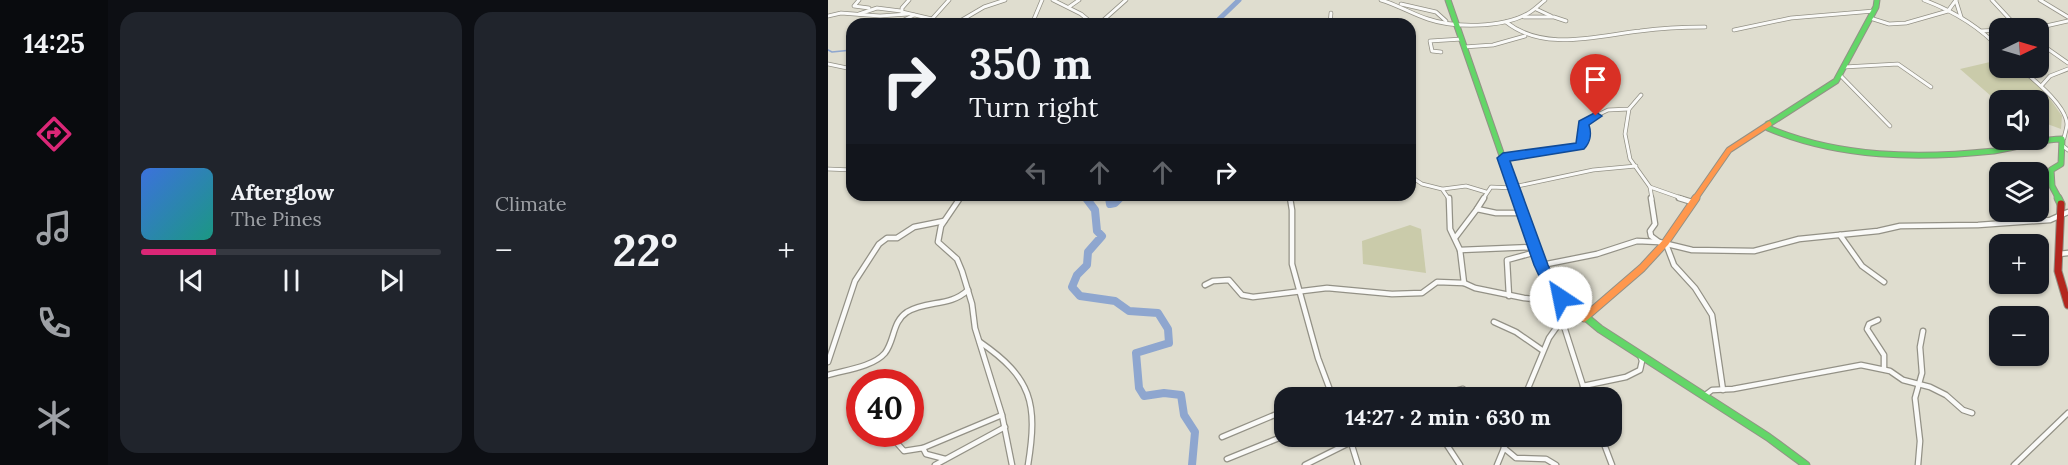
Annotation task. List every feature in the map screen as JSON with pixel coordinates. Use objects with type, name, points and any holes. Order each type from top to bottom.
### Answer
[{"type":"street","points":[[859,0],[854,6],[901,11],[908,14]]},
{"type":"street","points":[[901,11],[909,0]]},
{"type":"street","points":[[933,18],[949,0]]},
{"type":"street","points":[[965,18],[984,7],[1005,0]]},
{"type":"street","points":[[1034,18],[1042,0]]},
{"type":"street","points":[[1053,0],[1084,18]]},
{"type":"street","points":[[1069,8],[1079,0]]},
{"type":"street","points":[[1106,18],[1126,0]]},
{"type":"street","points":[[1381,0],[1436,12],[1449,23]]},
{"type":"street","points":[[1448,0],[1535,250],[1552,289],[1584,318],[1768,437],[1806,465]]},
{"type":"street","points":[[1524,17],[1545,0]]},
{"type":"street","points":[[1584,318],[1642,268],[1730,150],[1832,84],[1874,11],[1877,0]]},
{"type":"street","points":[[1924,0],[1961,17],[1989,39]]},
{"type":"street","points":[[1992,0],[2010,18]]},
{"type":"street","points":[[2040,0],[2068,19]]},
{"type":"street","points":[[1870,18],[1889,24],[1903,24],[1948,11],[1956,1]]},
{"type":"street","points":[[1956,1],[1961,17]]},
{"type":"street","points":[[1395,3],[1429,20],[1458,27],[1506,22],[1524,17],[1554,17]]},
{"type":"street","points":[[858,14],[871,8]]},
{"type":"street","points":[[1536,9],[1566,21]]},
{"type":"street","points":[[1734,30],[1797,17],[1874,11]]},
{"type":"street","points":[[828,16],[840,13],[880,16],[908,14],[928,18]]},
{"type":"street","points":[[1331,14],[1331,18]]},
{"type":"street","points":[[908,18],[914,15]]},
{"type":"street","points":[[2049,25],[2068,19]]},
{"type":"street","points":[[1506,22],[1514,30],[1526,36]]},
{"type":"street","points":[[1464,47],[1493,45],[1526,36],[1563,39],[1654,28],[1705,27]]},
{"type":"street","points":[[1981,31],[1989,31]]},
{"type":"street","points":[[1441,52],[1432,51],[1430,41],[1462,39]]},
{"type":"street","points":[[2049,51],[2068,63]]},
{"type":"street","points":[[828,64],[846,68]]},
{"type":"street","points":[[1843,67],[1896,64],[1931,87]]},
{"type":"street","points":[[2042,85],[2045,79],[2056,72],[2068,69]]},
{"type":"street","points":[[1839,74],[1890,126]]},
{"type":"street","points":[[2033,78],[2042,85],[2068,123],[2060,166],[2051,170],[2050,174],[2052,186],[2065,212],[2058,254],[2059,277],[2068,305]]},
{"type":"street","points":[[1641,95],[1629,109],[1625,134],[1627,151],[1650,187],[1654,224],[1650,231],[1651,236],[1662,243],[1674,266],[1695,288],[1712,315],[1723,390]]},
{"type":"street","points":[[1503,158],[1579,146],[1583,140],[1584,122],[1608,110],[1629,109]]},
{"type":"street","points":[[1768,124],[1768,128],[1776,134],[1794,142],[1866,152],[1994,151],[2013,149],[2050,139],[2065,142]]},
{"type":"street","points":[[1455,238],[1477,209],[1486,192],[1494,186],[1513,188],[1593,170],[1636,166]]},
{"type":"street","points":[[828,169],[846,170]]},
{"type":"street","points":[[1416,180],[1422,184],[1442,189],[1466,186],[1486,192]]},
{"type":"street","points":[[1650,187],[1692,202]]},
{"type":"street","points":[[1442,189],[1449,196],[1450,229],[1460,250],[1464,283]]},
{"type":"street","points":[[958,201],[938,232],[938,242],[957,259],[968,290],[980,341],[1002,415],[1012,465]]},
{"type":"street","points":[[1291,201],[1291,260],[1301,291],[1313,344],[1329,387]]},
{"type":"street","points":[[1477,209],[1496,213],[1522,213]]},
{"type":"street","points":[[1541,265],[1597,254],[1637,241],[1662,243],[1692,250],[1754,251],[1799,239],[1885,230],[1900,226],[1978,225],[2050,220],[2065,212]]},
{"type":"street","points":[[828,362],[855,281],[879,244],[887,238],[897,238],[914,227],[944,221]]},
{"type":"street","points":[[1840,235],[1862,266],[1884,282]]},
{"type":"street","points":[[1460,250],[1535,250]]},
{"type":"street","points":[[1509,296],[1507,260],[1535,250]]},
{"type":"street","points":[[2058,254],[2068,253]]},
{"type":"street","points":[[1205,285],[1213,281],[1228,280],[1245,297],[1266,297],[1327,288],[1392,294],[1422,293],[1437,282],[1464,283],[1474,289],[1496,291],[1530,301],[1552,301]]},
{"type":"street","points":[[1552,289],[1552,301],[1561,317],[1583,386],[1626,377],[1640,370],[1642,361],[1640,355]]},
{"type":"street","points":[[828,375],[876,360],[884,354],[897,324],[905,313],[919,307],[958,300],[968,290]]},
{"type":"street","points":[[1528,387],[1542,350],[1561,317],[1571,307]]},
{"type":"street","points":[[1878,320],[1869,324],[1867,329],[1884,355],[1884,369]]},
{"type":"street","points":[[1494,322],[1509,328],[1542,350]]},
{"type":"street","points":[[1918,465],[1920,441],[1915,398],[1923,364],[1920,347],[1923,331]]},
{"type":"street","points":[[980,341],[1012,366],[1025,385],[1033,425],[1028,465]]},
{"type":"street","points":[[1703,396],[1712,390],[1723,390],[1861,365],[1884,369],[1918,385],[1938,390],[1963,410],[1972,413]]},
{"type":"street","points":[[2014,465],[2068,413]]},
{"type":"street","points":[[900,447],[904,451],[923,448],[1002,415]]},
{"type":"street","points":[[1222,437],[1274,415]]},
{"type":"street","points":[[935,465],[1005,428]]},
{"type":"street","points":[[1227,459],[1274,440]]},
{"type":"street","points":[[1305,465],[1336,447]]},
{"type":"street","points":[[1352,447],[1358,465]]},
{"type":"street","points":[[1446,447],[1460,465]]},
{"type":"street","points":[[1605,447],[1612,465]]},
{"type":"street","points":[[923,448],[926,454],[946,459]]},
{"type":"street","points":[[1497,465],[1504,448],[1515,458],[1546,459],[1556,465]]},
{"type":"green space","points":[[1989,62],[1989,78],[2031,78],[2044,90],[1989,90],[1989,94],[1960,69]]},
{"type":"green space","points":[[2049,97],[2062,116],[2061,129],[2049,125]]},
{"type":"green space","points":[[1410,225],[1421,229],[1426,273],[1363,264],[1362,241]]},
{"type":"waterway","points":[[1220,18],[1239,0]]},
{"type":"waterway","points":[[828,50],[832,52],[846,51]]},
{"type":"waterway","points":[[1088,201],[1095,210],[1097,231],[1102,236],[1088,252],[1087,265],[1077,275],[1072,287],[1080,296],[1115,301],[1129,311],[1158,313],[1168,329],[1169,343],[1136,353],[1139,388],[1144,396],[1164,393],[1181,395],[1184,415],[1195,432],[1192,465]]},
{"type":"waterway","points":[[1110,201],[1110,204],[1117,201]]},
{"type":"traffic: fast","points":[[1448,0],[1523,217],[1552,289],[1600,329],[1768,437],[1806,465]]},
{"type":"traffic: fast","points":[[1769,124],[1836,81],[1876,7],[1877,0]]},
{"type":"traffic: fast","points":[[1768,124],[1768,128],[1819,146],[1879,154],[1968,153],[2003,150],[2045,140],[2062,139],[2061,164],[2051,170],[2052,186],[2061,204]]},
{"type":"traffic: slow","points":[[1584,318],[1642,268],[1665,243],[1729,150],[1769,124]]},
{"type":"traffic: jam","points":[[2061,204],[2058,271],[2068,305]]},
{"type":"route","points":[[1561,298],[1552,289],[1541,265],[1503,158],[1540,154],[1579,146],[1583,143],[1584,122],[1596,116]]}]
